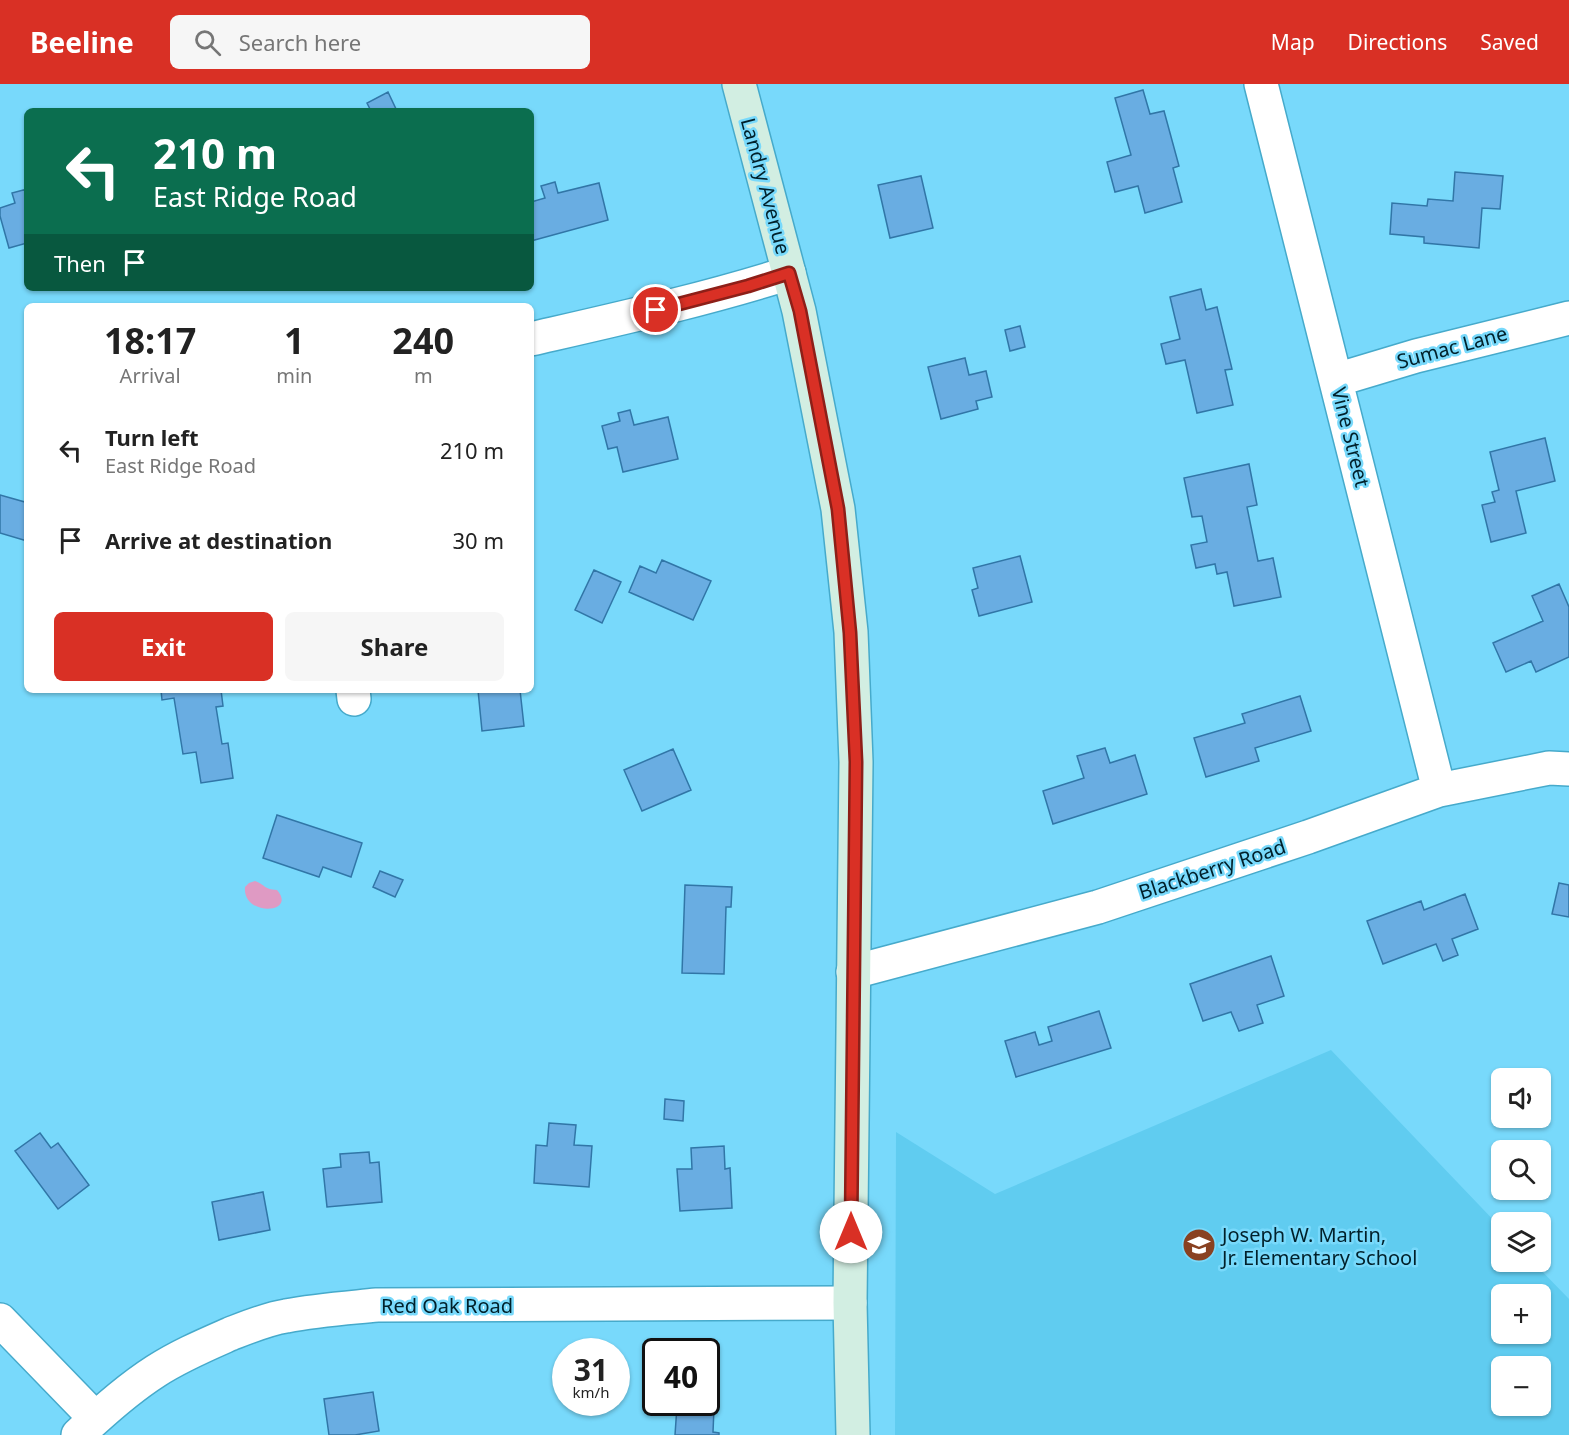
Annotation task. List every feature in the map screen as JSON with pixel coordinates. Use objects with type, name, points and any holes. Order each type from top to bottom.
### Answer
[{"type":"street","name":"Landry Avenue","points":[[739,84],[800,311],[838,509],[850,633],[856,762],[850,1303],[853,1435]]},
{"type":"street","name":"Vine Street","points":[[1261,84],[1439,790]]},
{"type":"street","points":[[534,338],[633,316],[789,273]]},
{"type":"street","name":"Sumac Lane","points":[[1336,380],[1416,356],[1569,318]]},
{"type":"street","name":"Blackberry Road","points":[[853,972],[1098,907],[1308,837],[1439,790],[1549,768],[1569,769]]},
{"type":"street","name":"Red Oak Road","points":[[87,1427],[156,1371],[185,1354],[252,1326],[285,1316],[377,1305],[850,1303]]},
{"type":"street","points":[[0,1320],[87,1427]]},
{"type":"shaded area","points":[[255,881],[267,888],[277,890],[282,898],[280,904],[268,909],[252,904],[246,897],[245,887]]},
{"type":"shaded area","name":"Joseph W. Martin, Jr. Elementary School","points":[[1331,1050],[1491,1218],[1491,1272],[1543,1272],[1569,1299],[1569,1435],[895,1435],[896,1132],[995,1194]]},
{"type":"building","points":[[1143,90],[1150,114],[1164,111],[1179,166],[1173,168],[1182,202],[1145,213],[1138,186],[1115,192],[1107,162],[1131,155],[1115,98]]},
{"type":"building","points":[[388,92],[396,108],[370,108],[367,103]]},
{"type":"building","points":[[1455,172],[1503,176],[1500,209],[1482,208],[1479,248],[1424,243],[1424,237],[1390,234],[1392,203],[1427,206],[1428,199],[1453,201]]},
{"type":"building","points":[[921,176],[933,228],[890,238],[878,185]]},
{"type":"building","points":[[555,182],[558,193],[599,183],[608,220],[534,240],[534,201],[545,198],[541,186]]},
{"type":"building","points":[[24,190],[24,244],[9,248],[0,208],[15,203],[12,193]]},
{"type":"building","points":[[1201,289],[1206,310],[1217,307],[1232,369],[1225,370],[1233,405],[1197,413],[1185,360],[1166,364],[1161,344],[1180,339],[1170,297]]},
{"type":"building","points":[[1020,326],[1025,347],[1010,351],[1005,330]]},
{"type":"building","points":[[965,358],[969,375],[986,371],[992,397],[976,401],[978,409],[941,419],[928,367]]},
{"type":"building","points":[[630,410],[634,425],[668,417],[678,459],[623,472],[617,447],[608,449],[602,426],[620,421],[618,413]]},
{"type":"building","points":[[1545,438],[1555,481],[1516,491],[1526,533],[1491,542],[1482,505],[1495,502],[1492,492],[1499,490],[1490,452]]},
{"type":"building","points":[[1249,464],[1257,505],[1247,507],[1258,561],[1273,558],[1281,597],[1234,606],[1227,572],[1217,574],[1215,564],[1196,568],[1191,545],[1207,542],[1202,516],[1192,517],[1184,478]]},
{"type":"building","points":[[0,495],[24,502],[24,540],[0,533]]},
{"type":"building","points":[[1020,556],[1032,602],[979,616],[972,590],[978,588],[973,568]]},
{"type":"building","points":[[662,560],[711,581],[693,620],[629,592],[640,566],[656,573]]},
{"type":"building","points":[[594,570],[621,582],[602,623],[575,610]]},
{"type":"building","points":[[1559,584],[1569,607],[1569,657],[1536,672],[1531,661],[1506,672],[1493,643],[1543,621],[1532,596]]},
{"type":"building","points":[[161,693],[221,693],[223,706],[216,707],[222,744],[228,743],[233,778],[201,783],[196,752],[183,754],[174,698],[162,700]]},
{"type":"building","points":[[478,693],[520,693],[524,726],[482,731]]},
{"type":"building","points":[[1300,696],[1311,731],[1255,748],[1259,761],[1206,777],[1194,738],[1245,723],[1242,714]]},
{"type":"building","points":[[1105,748],[1110,763],[1135,755],[1147,794],[1053,824],[1043,791],[1084,778],[1077,756]]},
{"type":"building","points":[[673,749],[691,790],[642,811],[624,770]]},
{"type":"building","points":[[277,815],[362,843],[351,877],[323,867],[319,877],[263,858]]},
{"type":"building","points":[[380,871],[403,880],[395,897],[373,887]]},
{"type":"building","points":[[1559,883],[1569,885],[1569,917],[1552,914]]},
{"type":"building","points":[[685,885],[732,887],[731,907],[726,907],[724,974],[682,973]]},
{"type":"building","points":[[1465,894],[1478,929],[1452,939],[1458,955],[1443,961],[1436,944],[1383,964],[1367,921],[1421,901],[1424,910]]},
{"type":"building","points":[[1271,956],[1284,996],[1257,1005],[1263,1023],[1239,1031],[1231,1012],[1203,1021],[1190,984]]},
{"type":"building","points":[[1099,1011],[1111,1048],[1016,1077],[1005,1041],[1035,1032],[1039,1045],[1052,1041],[1048,1027]]},
{"type":"building","points":[[665,1099],[684,1101],[683,1121],[664,1119]]},
{"type":"building","points":[[549,1123],[576,1125],[574,1145],[592,1146],[589,1187],[534,1183],[536,1145],[547,1146]]},
{"type":"building","points":[[40,1133],[51,1148],[58,1143],[89,1185],[58,1209],[15,1151]]},
{"type":"building","points":[[724,1146],[725,1169],[730,1168],[732,1208],[680,1211],[677,1169],[692,1169],[691,1148]]},
{"type":"building","points":[[369,1152],[370,1163],[379,1162],[382,1202],[327,1207],[323,1169],[341,1167],[340,1154]]},
{"type":"building","points":[[263,1192],[270,1230],[219,1240],[212,1202]]},
{"type":"building","points":[[373,1392],[379,1431],[355,1435],[329,1435],[324,1399]]},
{"type":"building","points":[[676,1416],[714,1416],[713,1432],[719,1433],[719,1435],[675,1435]]},
{"type":"place","name":"Joseph W. Martin, Jr. Elementary School","points":[[1199,1245]]},
{"type":"route","points":[[656,310],[789,273],[800,311],[838,509],[850,633],[856,762],[851,1232]]}]
